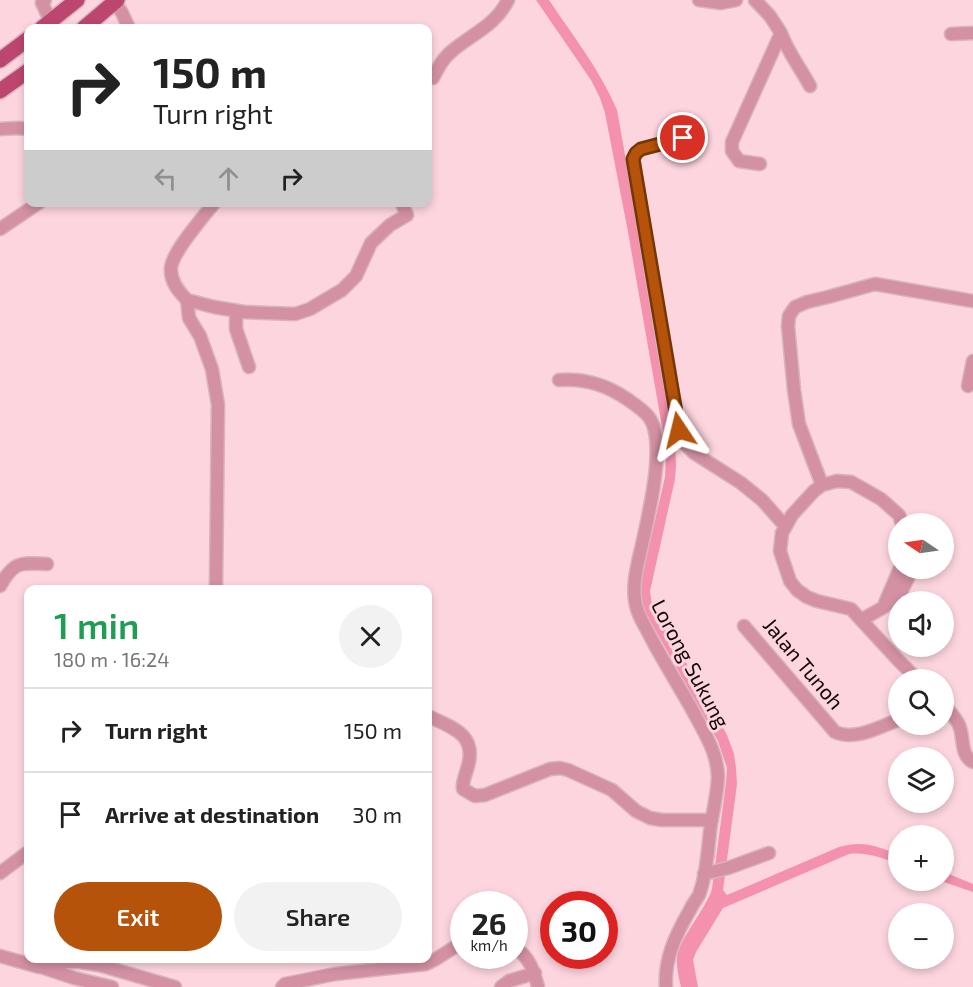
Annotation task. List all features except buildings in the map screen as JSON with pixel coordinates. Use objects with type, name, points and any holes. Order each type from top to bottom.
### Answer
[{"type":"main road","points":[[48,24],[76,0]]},
{"type":"main road","points":[[89,24],[116,1]]},
{"type":"main road","points":[[0,60],[24,42]]},
{"type":"main road","points":[[0,91],[24,74]]},
{"type":"street","points":[[45,0],[42,3],[47,24]]},
{"type":"street","points":[[433,78],[442,61],[493,21],[508,0]]},
{"type":"street","points":[[699,0],[721,3],[736,0]]},
{"type":"street","points":[[755,0],[782,33],[786,48],[810,86]]},
{"type":"street","points":[[116,1],[122,13],[123,24]]},
{"type":"street","points":[[760,164],[739,161],[732,152],[732,142],[782,33]]},
{"type":"street","points":[[951,34],[973,33]]},
{"type":"street","points":[[692,128],[683,138],[641,149],[633,159],[679,430],[685,444],[694,453],[741,483],[762,500],[785,526],[806,500],[822,485],[837,481],[850,482],[881,499],[897,513]]},
{"type":"street","points":[[0,129],[24,129]]},
{"type":"street","points":[[0,229],[33,207]]},
{"type":"street","points":[[211,207],[185,238],[170,266],[176,289],[187,300],[236,311],[266,314],[295,314],[310,309],[342,290],[356,276],[371,243],[390,225],[407,215],[403,207]]},
{"type":"street","points":[[822,485],[799,423],[788,326],[789,316],[795,307],[875,284],[973,301]]},
{"type":"street","points":[[187,300],[189,318],[200,336],[212,369],[218,405],[216,585]]},
{"type":"street","points":[[236,311],[236,329],[249,367]]},
{"type":"street","points":[[968,386],[973,361]]},
{"type":"street","name":"Lorong Sukung","points":[[559,380],[580,380],[614,391],[648,417],[654,427],[657,452],[656,469],[634,597],[638,612],[658,652],[707,736],[717,761],[717,792],[712,820],[708,873],[672,945],[665,976],[666,987]]},
{"type":"street","name":"Jalan Tunoh","points":[[785,526],[780,551],[790,581],[797,590],[817,601],[851,609],[907,669]]},
{"type":"street","points":[[0,586],[10,569],[23,563],[47,564]]},
{"type":"street","points":[[884,607],[895,579]]},
{"type":"street","points":[[861,620],[884,607],[900,594],[908,579]]},
{"type":"street","name":"Jalan Tunoh","points":[[744,626],[835,732],[855,736],[888,724]]},
{"type":"street","points":[[432,718],[452,727],[468,742],[470,760],[462,784],[464,789],[475,796],[485,795],[550,769],[560,768],[612,790],[636,812],[650,818],[712,820]]},
{"type":"street","points":[[954,718],[959,725],[964,750],[969,760],[973,762]]},
{"type":"street","points":[[708,873],[769,853]]},
{"type":"street","points":[[0,873],[24,855]]},
{"type":"street","points":[[432,961],[450,950]]},
{"type":"street","points":[[0,956],[24,963]]},
{"type":"street","points":[[528,960],[538,987]]},
{"type":"street","points":[[25,963],[112,987]]},
{"type":"street","points":[[39,967],[72,963]]},
{"type":"street","points":[[86,963],[175,987]]},
{"type":"street","points":[[282,987],[285,984],[335,974],[426,963]]},
{"type":"street","points":[[501,987],[509,981],[535,974]]},
{"type":"shaded area","points":[[536,0],[549,0],[594,67],[617,110],[675,436],[675,479],[650,591],[652,605],[657,615],[709,701],[734,754],[737,784],[723,890],[727,895],[839,847],[855,844],[869,845],[888,851],[888,861],[869,855],[849,854],[723,908],[693,960],[698,987],[681,987],[677,958],[682,942],[712,889],[727,768],[718,741],[641,601],[642,577],[665,477],[666,455],[605,113],[591,80]]},
{"type":"shaded area","points":[[954,876],[973,884],[973,892],[954,885]]},
{"type":"route","points":[[679,430],[633,159],[641,149],[683,138]]}]
